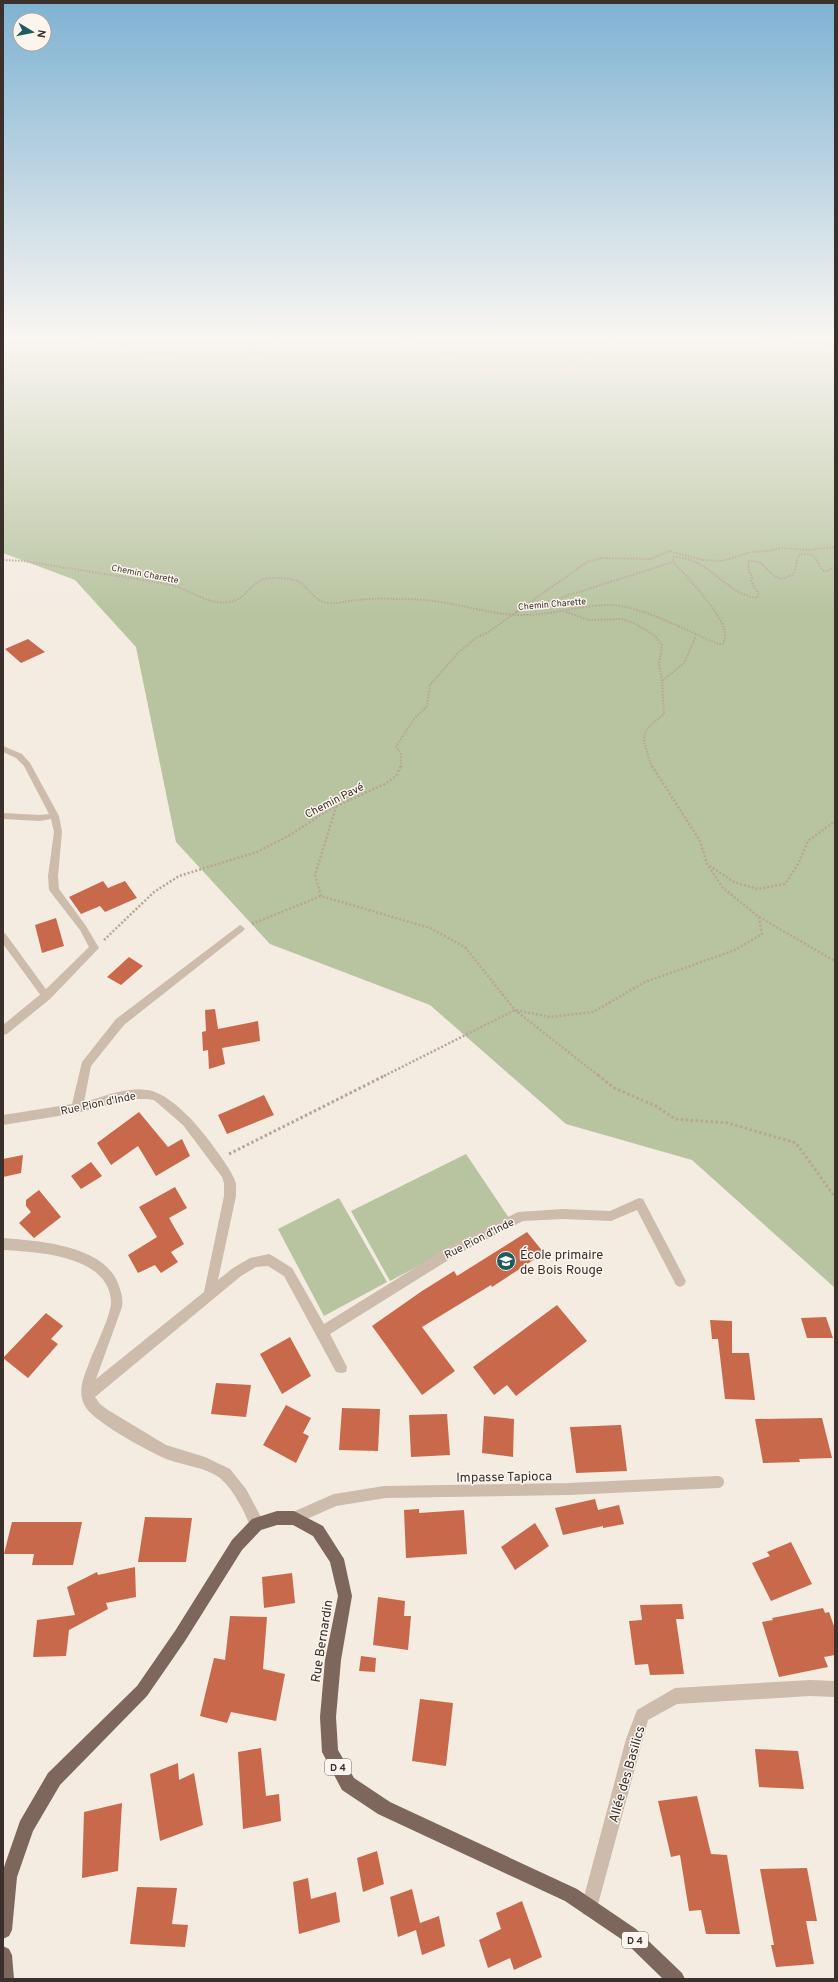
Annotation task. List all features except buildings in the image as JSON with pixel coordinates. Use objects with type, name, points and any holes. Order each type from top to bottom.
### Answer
[{"type":"main road","points":[[3,1930],[9,1877],[26,1827],[54,1779],[142,1691],[180,1636],[237,1545],[257,1524],[277,1518],[294,1518]]},
{"type":"main road","name":"Rue Bernardin","points":[[294,1518],[318,1531],[337,1559],[345,1596],[333,1660],[328,1717],[330,1752],[348,1784],[384,1808],[571,1895],[630,1935],[676,1979]]},
{"type":"main road","points":[[3,1954],[5,1979]]},
{"type":"street","points":[[3,750],[18,756],[27,765],[55,816],[58,832],[53,876],[54,890],[83,928],[94,948],[46,996],[3,1031]]},
{"type":"street","points":[[3,816],[40,818],[55,816]]},
{"type":"street","points":[[77,1108],[86,1065],[120,1022],[240,929]]},
{"type":"street","name":"Rue Pion d'Inde","points":[[3,1120],[77,1108],[132,1094],[147,1094],[157,1097],[187,1122],[216,1160],[230,1183],[230,1196],[209,1295]]},
{"type":"street","name":"Rue Pion d'Inde","points":[[322,1332],[454,1250],[522,1216],[563,1214],[611,1216],[639,1204],[680,1281]]},
{"type":"street","points":[[3,1244],[47,1248],[70,1252],[95,1264],[112,1281],[117,1301],[113,1317],[88,1382],[88,1394],[92,1404],[101,1414],[163,1450],[220,1470],[239,1490],[257,1524]]},
{"type":"street","points":[[88,1394],[237,1272],[254,1262],[269,1260],[288,1272],[341,1367]]},
{"type":"street","name":"Allée des Basilics","points":[[589,1908],[634,1739],[642,1715],[675,1696],[810,1688],[835,1689]]},
{"type":"lane","points":[[3,937],[46,996]]},
{"type":"lane","name":"Impasse Tapioca","points":[[294,1518],[334,1500],[385,1492],[569,1489],[718,1482]]},
{"type":"path","points":[[510,614],[554,586],[578,567],[595,559],[611,557],[651,559],[669,551],[703,560],[722,561],[751,552],[769,552],[780,548],[808,550],[835,547]]},
{"type":"path","points":[[510,614],[673,562],[674,557],[677,556],[693,560],[729,583],[747,598],[752,599],[757,598],[759,595],[751,581],[752,577],[748,573],[748,561],[760,562],[771,575],[783,578],[794,574],[798,556],[801,554],[812,555],[817,559],[818,566],[824,571],[830,570],[835,566]]},
{"type":"path","name":"Chemin Charette","points":[[3,560],[35,563],[167,584],[177,586],[207,601],[220,602],[231,602],[241,598],[257,581],[265,578],[287,578],[301,583],[313,597],[328,603],[377,598],[425,600],[496,614],[566,612],[610,605],[626,607],[696,636],[718,644],[723,644],[725,633],[717,616],[673,562]]},
{"type":"path","points":[[566,612],[589,620],[621,619],[634,623],[654,635],[662,645],[659,664],[664,714],[647,727],[643,740],[653,769],[700,841],[707,864],[723,888],[759,917],[835,961]]},
{"type":"path","name":"Chemin Pavé","points":[[94,948],[154,892],[179,876],[257,852],[290,835],[302,826],[336,807],[385,784],[396,776],[401,766],[401,754],[396,746],[414,719],[427,706],[430,685],[458,653],[510,614]]},
{"type":"path","points":[[662,682],[676,672],[688,659],[696,636]]},
{"type":"path","points":[[321,896],[315,875],[336,807]]},
{"type":"path","points":[[707,864],[734,882],[758,889],[785,884],[798,864],[808,841],[835,821]]},
{"type":"path","points":[[240,929],[321,896],[430,928],[464,946],[515,1010],[614,1088],[656,1106],[675,1119],[728,1123],[796,1143],[835,1197]]},
{"type":"path","points":[[216,1160],[515,1010],[550,1017],[593,1012],[645,982],[735,950],[762,934],[759,917]]},
{"type":"green space","points":[[3,429],[835,429],[835,1288],[692,1160],[566,1124],[430,1005],[270,944],[176,842],[136,647],[75,580],[3,553]]},
{"type":"green space","points":[[466,1154],[509,1218],[390,1281],[351,1211]]},
{"type":"green space","points":[[339,1198],[387,1282],[324,1316],[278,1229]]},
{"type":"place","name":"École primaire de Bois Rouge","points":[[506,1261]]}]
